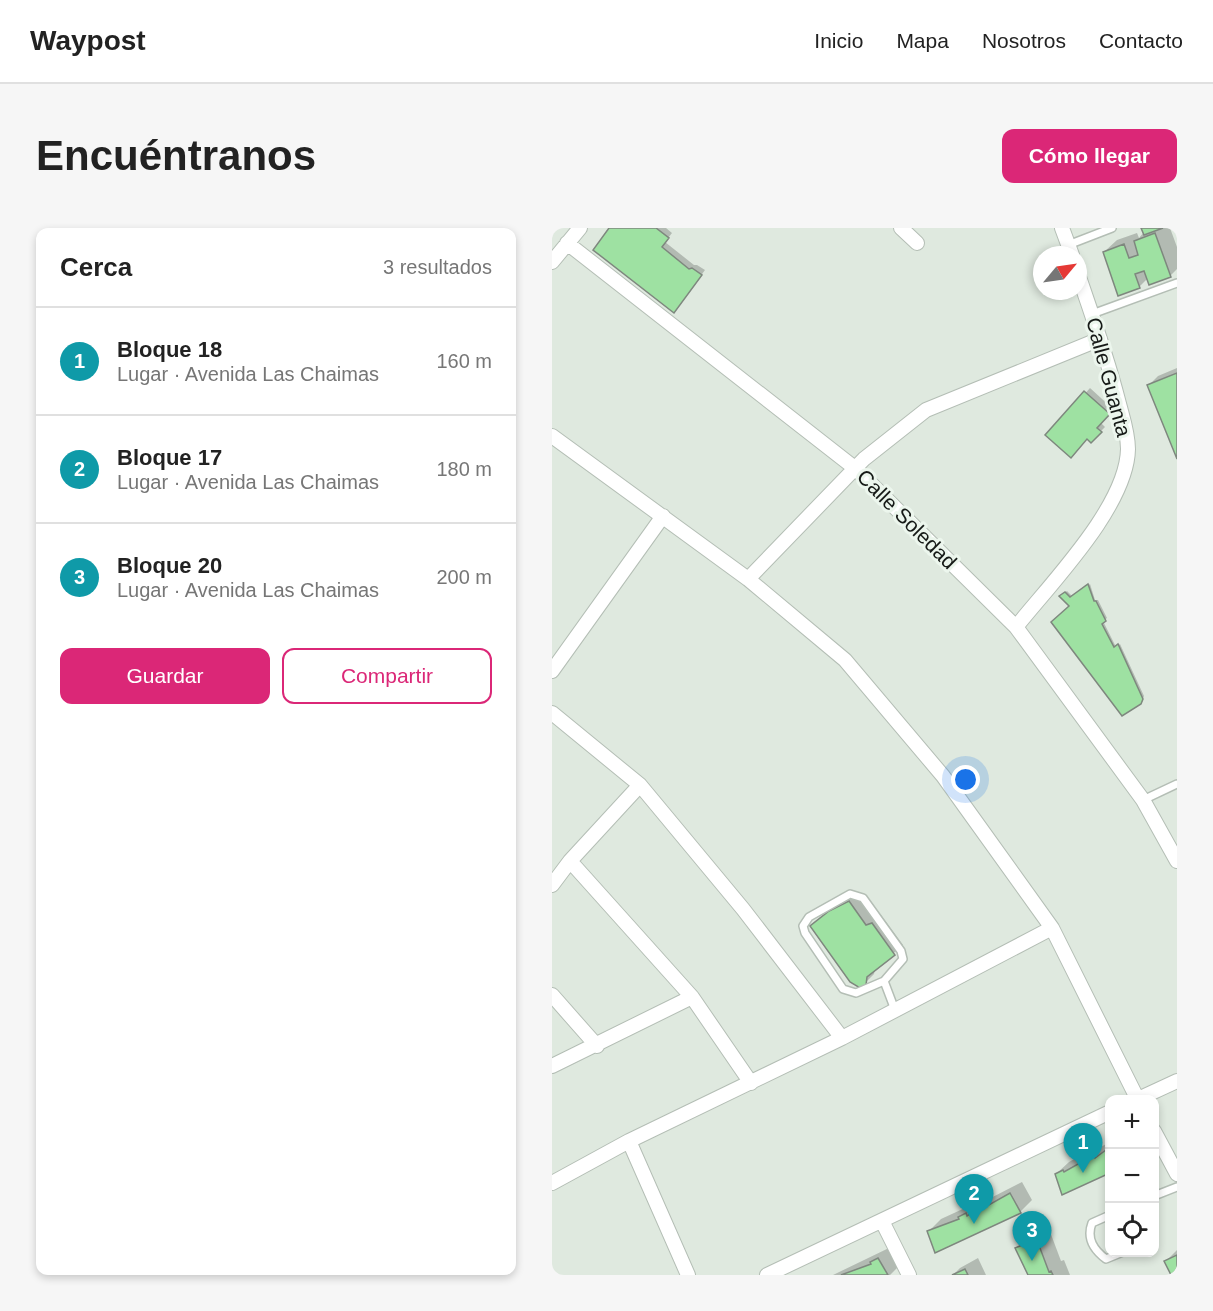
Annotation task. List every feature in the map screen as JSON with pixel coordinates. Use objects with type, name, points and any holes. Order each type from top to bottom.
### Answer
[{"type":"street","points":[[552,262],[580,228]]},
{"type":"street","points":[[901,228],[917,243]]},
{"type":"street","points":[[1062,228],[1069,246]]},
{"type":"street","name":"Calle Soledad","points":[[567,243],[856,469],[1016,627],[1143,800],[1177,861]]},
{"type":"street","name":"Calle Guanta","points":[[1016,627],[1104,517],[1122,476],[1128,450],[1127,432],[1087,300]]},
{"type":"street","points":[[748,579],[856,469],[926,410],[1100,339]]},
{"type":"street","points":[[552,436],[748,579],[845,660],[943,776],[1052,928],[1135,1095]]},
{"type":"street","points":[[552,671],[663,516]]},
{"type":"street","points":[[552,713],[640,785],[743,909],[842,1038]]},
{"type":"street","points":[[552,885],[570,861],[640,785]]},
{"type":"street","points":[[570,861],[692,997],[751,1083]]},
{"type":"street","points":[[552,1183],[628,1141],[842,1038],[1052,928]]},
{"type":"street","points":[[552,995],[597,1046]]},
{"type":"street","points":[[552,1066],[597,1046],[692,997]]},
{"type":"street","points":[[1146,1095],[1177,1081]]},
{"type":"street","points":[[767,1275],[1105,1114]]},
{"type":"street","points":[[1159,1139],[1177,1174]]},
{"type":"street","points":[[628,1141],[688,1275]]},
{"type":"street","points":[[882,1221],[909,1275]]},
{"type":"lane","points":[[1078,246],[1112,228]]},
{"type":"lane","points":[[1092,314],[1177,283]]},
{"type":"lane","points":[[1143,800],[1177,784]]},
{"type":"lane","points":[[850,894],[863,898],[901,951],[903,959],[884,981],[856,993],[847,992],[805,933],[805,922],[841,897],[850,894]]},
{"type":"lane","points":[[884,981],[895,1010]]},
{"type":"lane","points":[[1159,1194],[1177,1187]]},
{"type":"lane","points":[[1105,1218],[1092,1224],[1090,1241],[1097,1252],[1106,1259],[1111,1257]]},
{"type":"building","points":[[609,228],[656,228],[669,238],[662,247],[689,269],[692,268],[702,275],[674,313],[593,250]]},
{"type":"building","points":[[1141,228],[1163,228],[1144,235]]},
{"type":"building","points":[[1155,233],[1171,277],[1149,285],[1144,271],[1135,274],[1140,288],[1118,296],[1103,252],[1124,244],[1129,258],[1138,255],[1134,241]]},
{"type":"building","points":[[1177,373],[1177,459],[1147,385]]},
{"type":"building","points":[[1084,391],[1110,414],[1097,428],[1102,432],[1091,443],[1087,439],[1071,458],[1045,435]]},
{"type":"building","points":[[1088,584],[1094,601],[1106,621],[1102,624],[1114,647],[1118,644],[1143,699],[1141,704],[1122,716],[1051,622],[1069,606],[1059,596],[1065,592],[1070,597]]},
{"type":"building","points":[[849,901],[866,925],[872,923],[895,955],[867,977],[866,985],[860,988],[850,982],[810,926],[829,911]]},
{"type":"building","points":[[1105,1151],[1105,1175],[1062,1195],[1055,1174],[1063,1170],[1064,1172],[1094,1155],[1095,1158]]},
{"type":"building","points":[[1010,1193],[1021,1213],[935,1253],[927,1231],[959,1219],[958,1217],[966,1213],[967,1216],[979,1207],[980,1210]]},
{"type":"building","points":[[1037,1240],[1049,1272],[1051,1271],[1053,1275],[1028,1275],[1015,1248]]},
{"type":"building","points":[[1177,1255],[1177,1275],[1171,1275],[1164,1261]]},
{"type":"building","points":[[878,1258],[888,1275],[841,1275],[871,1264],[870,1262]]},
{"type":"building","points":[[965,1269],[968,1275],[952,1275]]},
{"type":"place","name":"Bloque 18","points":[[1083,1173]]},
{"type":"place","name":"Bloque 17","points":[[974,1224]]},
{"type":"place","name":"Bloque 20","points":[[1032,1261]]}]
